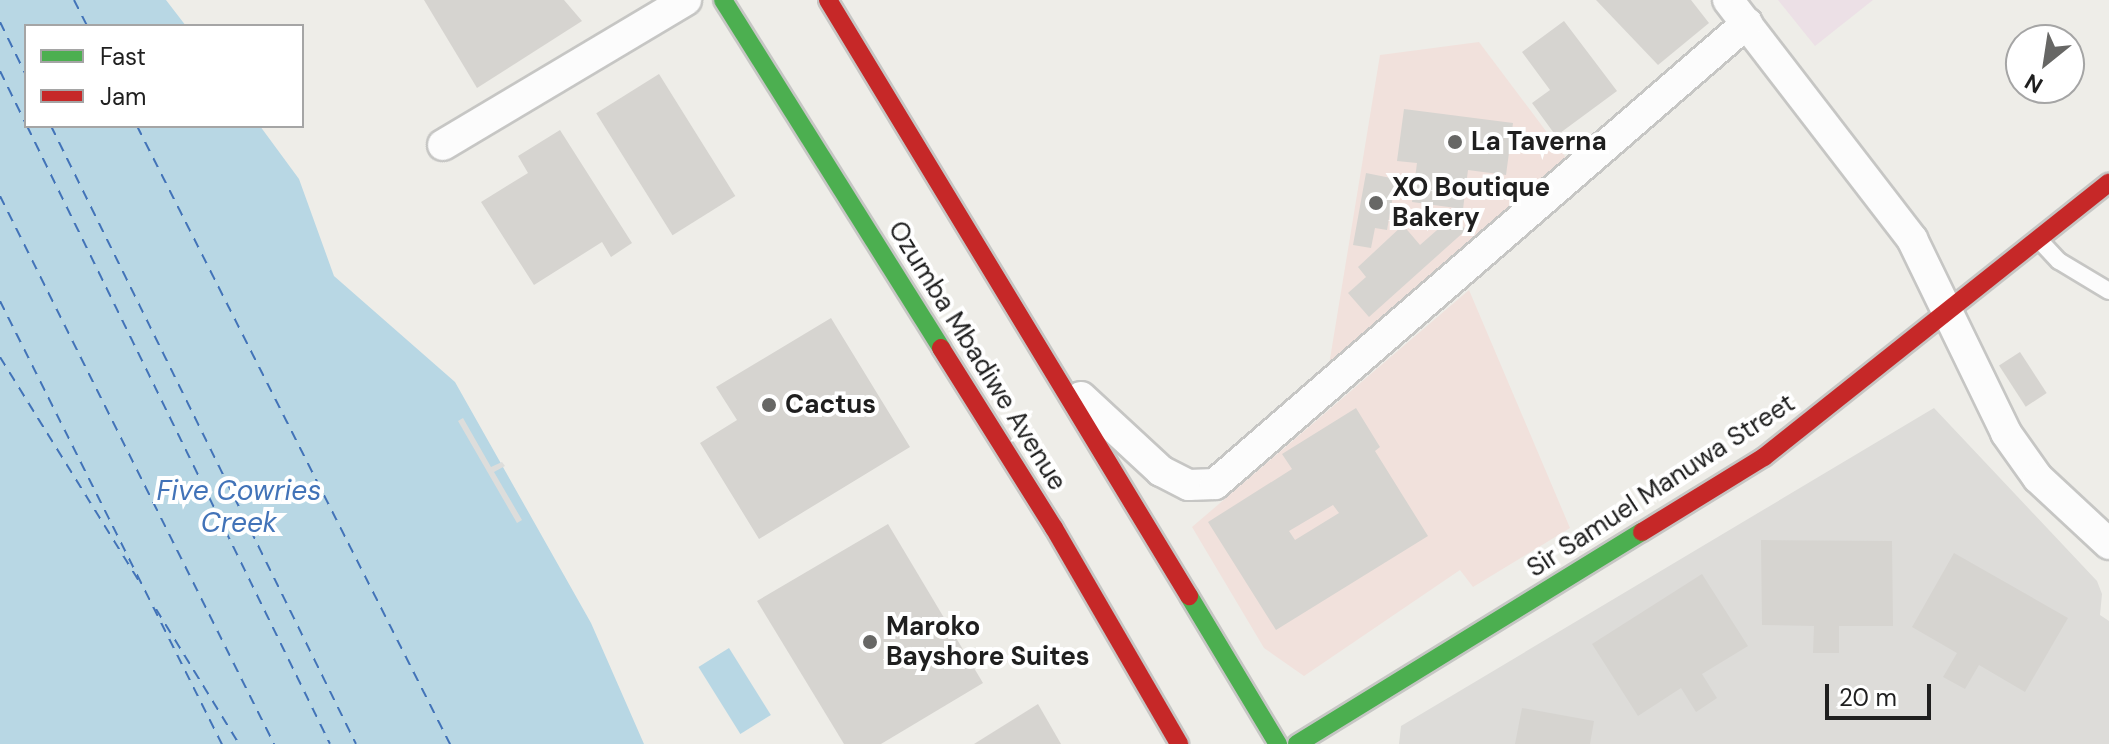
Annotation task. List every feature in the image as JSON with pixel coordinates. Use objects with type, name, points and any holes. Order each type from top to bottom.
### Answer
[{"type":"main road","name":"Ozumba Mbadiwe Avenue","points":[[723,0],[1054,528],[1179,744]]},
{"type":"main road","points":[[828,0],[1278,744]]},
{"type":"main road","name":"Sir Samuel Manuwa Street","points":[[1297,744],[1764,457],[1949,315],[2109,183]]},
{"type":"street","points":[[443,145],[686,0]]},
{"type":"street","points":[[1055,373],[1161,471],[1189,485],[1215,484],[1738,12],[1912,239],[2006,433],[2038,478],[2109,544]]},
{"type":"lane","points":[[2039,240],[2059,261],[2109,291]]},
{"type":"shaded area","points":[[1778,0],[1873,0],[1815,46]]},
{"type":"shaded area","points":[[1479,42],[1567,159],[1328,371],[1380,55]]},
{"type":"shaded area","points":[[1469,290],[1570,528],[1473,587],[1460,570],[1304,676],[1264,648],[1192,527]]},
{"type":"shaded area","points":[[1934,408],[2097,581],[2102,594],[2100,615],[2109,621],[2109,744],[1399,744],[1401,726]]},
{"type":"water","name":"Five Cowries Creek","points":[[0,0],[166,0],[184,24],[24,24],[24,128],[261,128],[299,179],[334,276],[455,382],[591,623],[644,744],[0,744]]},
{"type":"water","points":[[729,648],[771,715],[740,734],[698,667]]},
{"type":"pier","points":[[463,418],[491,467],[502,462],[505,466],[494,472],[522,520],[517,523],[458,421]]},
{"type":"building","points":[[424,0],[564,0],[582,21],[477,88]]},
{"type":"building","points":[[1596,0],[1691,0],[1709,23],[1658,65]]},
{"type":"building","points":[[1564,21],[1617,91],[1556,136],[1532,103],[1550,90],[1522,52]]},
{"type":"building","points":[[659,74],[735,196],[673,235],[596,113]]},
{"type":"building","name":"La Taverna","points":[[1404,109],[1513,123],[1506,175],[1468,170],[1463,209],[1412,202],[1417,163],[1397,161]]},
{"type":"building","points":[[560,130],[632,243],[611,257],[602,242],[534,285],[481,202],[528,173],[518,156]]},
{"type":"building","name":"XO Boutique Bakery","points":[[1366,173],[1396,179],[1387,230],[1375,228],[1371,248],[1353,245]]},
{"type":"building","points":[[1453,216],[1466,230],[1369,317],[1348,293],[1366,277],[1358,267],[1403,225],[1420,245]]},
{"type":"building","points":[[831,318],[910,447],[759,539],[700,443],[737,420],[716,387]]},
{"type":"building","points":[[2020,352],[2047,393],[2026,407],[1999,366]]},
{"type":"building","points":[[1356,408],[1380,447],[1375,451],[1428,536],[1276,630],[1208,522],[1292,469],[1282,454]],"holes":[[[1333,505],[1339,513],[1295,540],[1289,531]]]},
{"type":"building","name":"Maroko Bayshore Suites","points":[[888,524],[983,683],[881,744],[844,744],[757,601]]},
{"type":"building","points":[[1761,540],[1892,541],[1893,626],[1839,626],[1839,653],[1813,653],[1814,626],[1762,625]]},
{"type":"building","points":[[1954,553],[2068,618],[2025,692],[1979,665],[1965,689],[1943,677],[1957,653],[1912,627]]},
{"type":"building","points":[[1702,574],[1748,646],[1702,674],[1717,698],[1696,712],[1681,688],[1638,716],[1592,644]]},
{"type":"building","points":[[1038,704],[1061,744],[974,744]]},
{"type":"building","points":[[1522,708],[1594,721],[1590,744],[1515,744]]},
{"type":"ferry route","points":[[74,0],[86,24]]},
{"type":"ferry route","points":[[0,22],[24,71]]},
{"type":"ferry route","points":[[0,71],[24,120]]},
{"type":"ferry route","points":[[28,128],[330,744]]},
{"type":"ferry route","points":[[52,128],[356,744]]},
{"type":"ferry route","points":[[138,128],[450,744]]},
{"type":"ferry route","points":[[0,196],[274,744]]},
{"type":"ferry route","points":[[0,301],[222,744]]},
{"type":"ferry route","points":[[0,357],[140,583]]},
{"type":"ferry route","points":[[156,609],[239,744]]},
{"type":"traffic: fast","points":[[723,0],[941,348]]},
{"type":"traffic: fast","points":[[1297,744],[1642,532]]},
{"type":"traffic: fast","points":[[1189,596],[1278,744]]},
{"type":"traffic: jam","points":[[828,0],[1189,596]]},
{"type":"traffic: jam","points":[[1642,532],[1764,457],[2109,183]]},
{"type":"traffic: jam","points":[[941,348],[1054,528],[1179,744]]},
{"type":"place","name":"La Taverna","points":[[1455,142]]},
{"type":"place","name":"XO Boutique Bakery","points":[[1376,203]]},
{"type":"place","name":"Cactus","points":[[769,405]]},
{"type":"place","name":"Maroko Bayshore Suites","points":[[870,642]]}]
